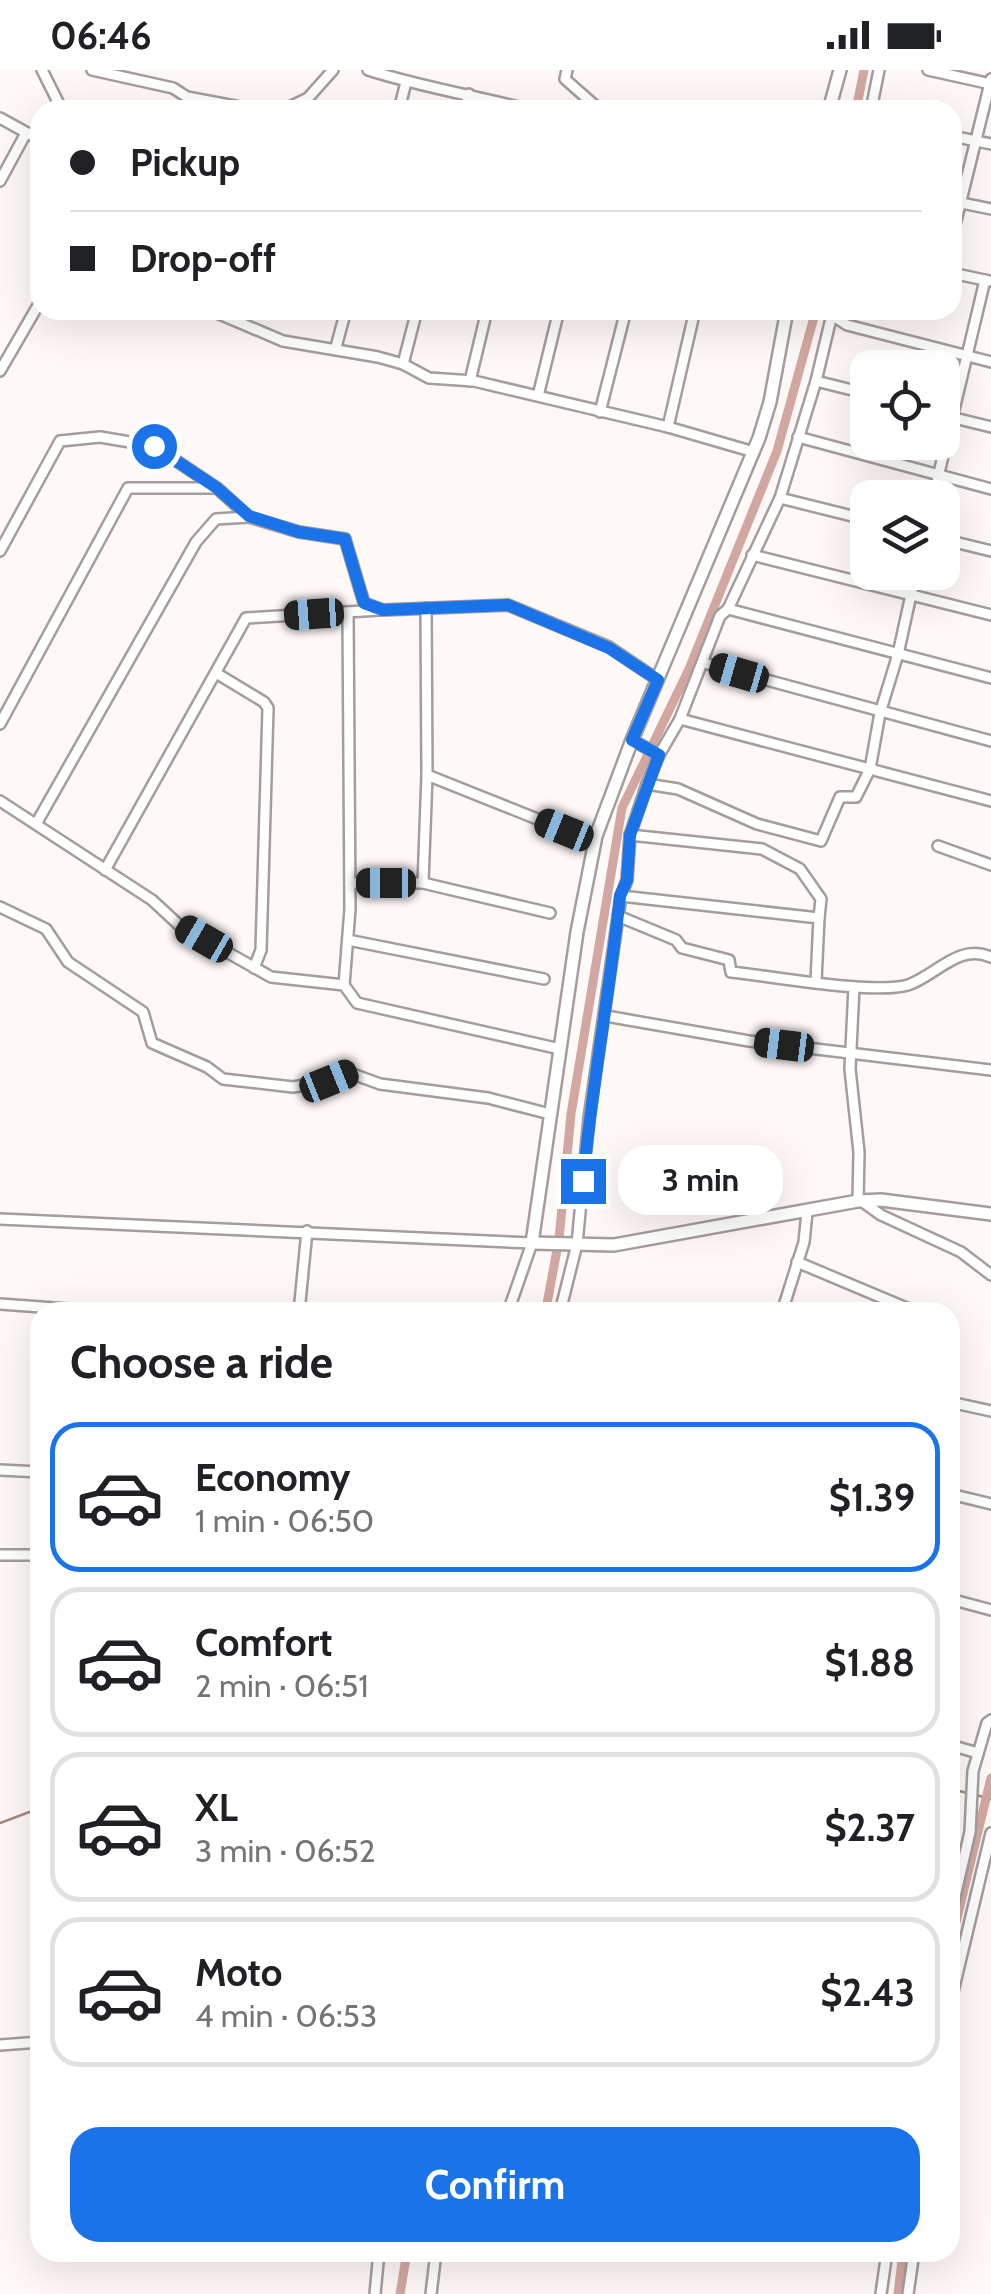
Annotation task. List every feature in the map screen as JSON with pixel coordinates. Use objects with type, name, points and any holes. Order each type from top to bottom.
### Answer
[{"type":"street","points":[[42,70],[57,100]]},
{"type":"street","points":[[92,70],[207,100]]},
{"type":"street","points":[[304,100],[334,70]]},
{"type":"street","points":[[368,70],[492,100]]},
{"type":"street","points":[[567,70],[566,79],[589,100]]},
{"type":"street","points":[[832,100],[840,70]]},
{"type":"street","points":[[873,100],[878,70]]},
{"type":"street","points":[[928,70],[991,82],[962,186]]},
{"type":"street","points":[[402,100],[406,82]]},
{"type":"street","points":[[468,100],[469,94]]},
{"type":"street","points":[[0,118],[30,135]]},
{"type":"street","points":[[0,182],[26,133]]},
{"type":"street","points":[[962,138],[991,144]]},
{"type":"street","points":[[962,203],[991,210]]},
{"type":"street","points":[[960,378],[988,281],[962,274]]},
{"type":"street","points":[[0,372],[30,320]]},
{"type":"street","points":[[234,320],[282,340],[404,364],[430,378],[470,380],[668,426],[754,452]]},
{"type":"street","points":[[336,348],[343,320]]},
{"type":"street","points":[[404,364],[414,320]]},
{"type":"street","points":[[470,380],[485,320]]},
{"type":"street","points":[[538,396],[557,320]]},
{"type":"street","points":[[600,412],[623,320]]},
{"type":"street","points":[[668,426],[693,320]]},
{"type":"street","points":[[512,1302],[537,1243],[550,1114],[576,932],[595,842],[632,740],[754,452],[770,402],[786,320]]},
{"type":"street","points":[[566,1302],[577,1244],[589,1118],[620,896],[627,880],[630,835],[647,784],[680,719],[720,616],[728,609],[780,498],[831,320]]},
{"type":"street","points":[[841,320],[847,326],[991,362]]},
{"type":"street","points":[[816,381],[850,390]]},
{"type":"street","points":[[960,419],[991,428]]},
{"type":"street","points":[[798,437],[991,490]]},
{"type":"street","points":[[0,550],[60,441],[100,438],[154,446],[217,488],[249,516]]},
{"type":"street","points":[[937,480],[941,460]]},
{"type":"street","points":[[0,724],[128,488],[217,488]]},
{"type":"street","points":[[780,498],[850,516]]},
{"type":"street","points":[[36,824],[196,542],[216,519],[249,516],[299,532],[345,539],[364,603],[383,610]]},
{"type":"street","points":[[960,544],[991,552]]},
{"type":"street","points":[[752,555],[991,615]]},
{"type":"street","points":[[647,784],[678,789],[758,824],[821,841],[840,797],[856,797],[870,769],[880,713],[912,590]]},
{"type":"street","points":[[105,870],[246,618],[508,605],[609,648],[658,680]]},
{"type":"street","points":[[424,882],[426,608]]},
{"type":"street","points":[[728,609],[991,678]]},
{"type":"street","points":[[348,612],[350,883],[344,985],[357,1003],[560,1049]]},
{"type":"street","points":[[704,663],[991,741]]},
{"type":"street","points":[[216,673],[268,708],[261,950],[254,968]]},
{"type":"street","points":[[680,719],[991,801]]},
{"type":"street","points":[[632,740],[659,755]]},
{"type":"street","points":[[427,774],[595,842]]},
{"type":"street","points":[[0,801],[152,900],[179,925],[271,978],[344,985]]},
{"type":"street","points":[[630,835],[762,850],[800,870],[822,899],[816,981]]},
{"type":"street","points":[[938,846],[991,865]]},
{"type":"street","points":[[350,883],[424,882],[550,912]]},
{"type":"street","points":[[620,896],[819,918]]},
{"type":"street","points":[[0,908],[46,929],[68,962],[143,1012],[152,1043],[207,1067],[223,1079],[293,1087],[329,1081],[350,1072],[380,1084],[488,1098],[550,1114]]},
{"type":"street","points":[[618,916],[676,940],[682,948],[730,960],[731,972],[854,986],[906,985],[960,955],[978,951],[991,957]]},
{"type":"street","points":[[348,940],[544,979]]},
{"type":"street","points":[[854,986],[850,1069],[860,1202]]},
{"type":"street","points":[[606,1016],[749,1040],[991,1070]]},
{"type":"street","points":[[0,1219],[562,1246],[614,1245],[881,1200],[991,1214]]},
{"type":"street","points":[[860,1202],[961,1252],[991,1275]]},
{"type":"street","points":[[785,1302],[804,1242],[807,1212]]},
{"type":"street","points":[[300,1302],[308,1231]]},
{"type":"street","points":[[798,1262],[892,1302]]},
{"type":"street","points":[[0,1304],[30,1306]]},
{"type":"street","points":[[960,1404],[991,1411]]},
{"type":"street","points":[[0,1470],[30,1472]]},
{"type":"street","points":[[960,1496],[991,1504]]},
{"type":"street","points":[[0,1555],[30,1555]]},
{"type":"street","points":[[960,1602],[991,1610]]},
{"type":"street","points":[[960,1871],[970,1832],[973,1772],[987,1722],[991,1720]]},
{"type":"street","points":[[960,1748],[978,1753]]},
{"type":"street","points":[[960,1962],[991,1833]]},
{"type":"street","points":[[0,2045],[30,2043]]},
{"type":"street","points":[[375,2294],[378,2262]]},
{"type":"street","points":[[431,2294],[435,2262]]},
{"type":"street","points":[[881,2294],[886,2262]]},
{"type":"street","points":[[908,2294],[913,2262]]},
{"type":"waterway","points":[[858,100],[864,70]]},
{"type":"waterway","points":[[547,1302],[559,1239],[571,1114],[622,808],[689,669],[777,451],[813,320]]},
{"type":"waterway","points":[[960,1906],[991,1778]]},
{"type":"waterway","points":[[960,1791],[968,1793]]},
{"type":"waterway","points":[[976,1795],[991,1799]]},
{"type":"waterway","points":[[0,1823],[30,1812]]},
{"type":"waterway","points":[[400,2294],[405,2262]]},
{"type":"waterway","points":[[898,2294],[902,2262]]},
{"type":"route","points":[[154,446],[217,488],[249,516],[299,532],[345,539],[364,603],[383,610],[508,605],[609,648],[658,680],[632,740],[659,755],[630,835],[627,880],[620,896],[583,1181]]}]
